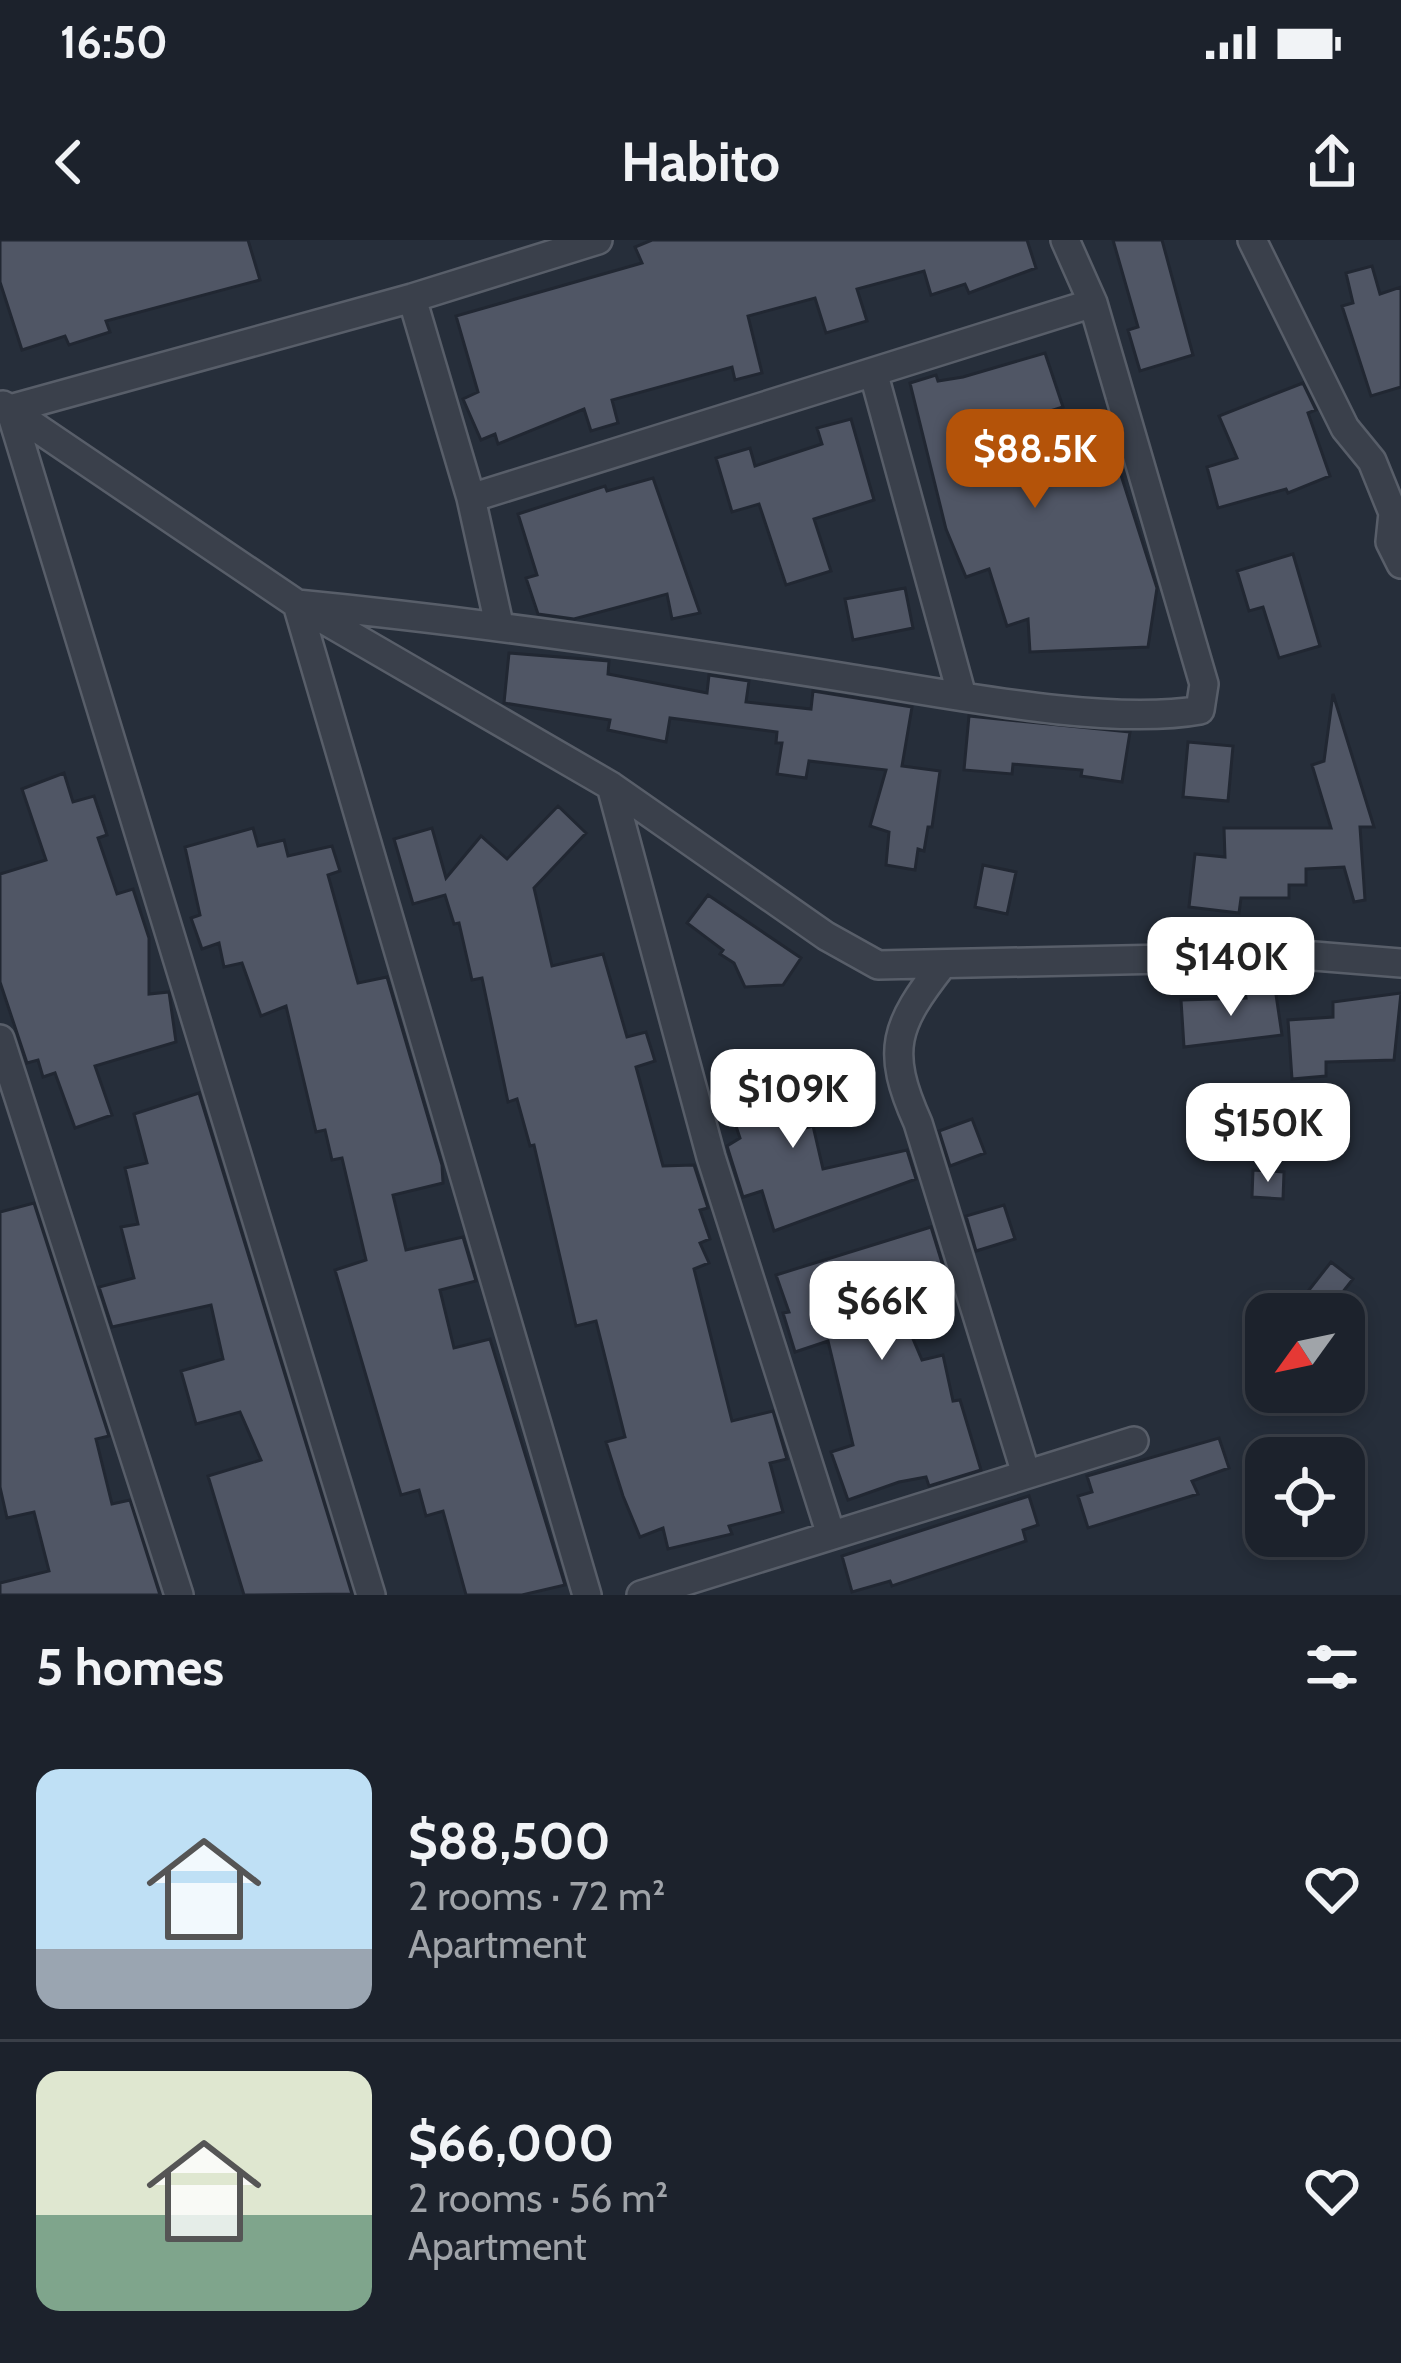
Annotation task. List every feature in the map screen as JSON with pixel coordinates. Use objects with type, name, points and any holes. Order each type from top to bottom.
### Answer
[{"type":"street","points":[[5,406],[412,298],[598,240]]},
{"type":"street","points":[[297,604],[499,624],[962,696],[1162,717],[1200,710],[1204,683],[1093,303],[1065,240]]},
{"type":"street","points":[[1252,240],[1345,428],[1372,461],[1393,513],[1390,542],[1401,564]]},
{"type":"street","points":[[412,298],[471,498],[499,624]]},
{"type":"street","points":[[471,498],[1093,303]]},
{"type":"street","points":[[874,375],[962,696]]},
{"type":"street","points":[[5,406],[297,604],[611,786],[878,964],[1314,956],[1401,963]]},
{"type":"street","points":[[5,406],[371,1595]]},
{"type":"street","points":[[297,604],[587,1595]]},
{"type":"street","points":[[611,786],[711,1157],[831,1535]]},
{"type":"street","points":[[943,964],[906,1010],[898,1040],[898,1079],[918,1123],[1026,1474]]},
{"type":"street","points":[[0,1039],[179,1595]]},
{"type":"street","points":[[641,1595],[1134,1441]]},
{"type":"building","points":[[0,240],[248,240],[260,280],[106,321],[110,332],[69,345],[65,336],[22,350],[0,282]]},
{"type":"building","points":[[652,240],[1027,240],[1036,268],[969,293],[965,284],[931,295],[924,271],[857,289],[867,321],[826,333],[815,298],[748,316],[762,373],[735,380],[732,367],[612,400],[618,423],[591,431],[584,409],[498,444],[495,434],[481,440],[463,399],[478,392],[456,316],[642,263],[635,247]]},
{"type":"building","points":[[1113,240],[1162,240],[1193,355],[1140,371],[1128,330],[1138,327]]},
{"type":"building","points":[[1372,266],[1380,294],[1401,287],[1401,387],[1371,396],[1342,306],[1353,303],[1346,273]]},
{"type":"building","points":[[1045,353],[1063,407],[1047,412],[1078,485],[1120,472],[1157,588],[1148,647],[1030,652],[1028,619],[1007,626],[989,569],[966,577],[946,529],[910,383],[936,375],[938,381],[963,377]]},
{"type":"building","points":[[1303,383],[1316,410],[1308,413],[1330,476],[1288,493],[1286,489],[1218,508],[1207,467],[1237,458],[1219,416]]},
{"type":"building","points":[[851,419],[874,500],[814,519],[831,571],[786,585],[759,504],[732,512],[716,458],[750,448],[755,466],[822,444],[817,428]]},
{"type":"building","points":[[653,478],[700,613],[672,619],[667,594],[574,619],[538,614],[526,578],[537,575],[518,514],[605,486],[607,491]]},
{"type":"building","points":[[1293,554],[1320,646],[1279,658],[1263,607],[1249,611],[1237,571]]},
{"type":"building","points":[[905,588],[913,628],[853,640],[845,599]]},
{"type":"building","points":[[509,653],[609,661],[608,674],[707,693],[709,675],[749,681],[746,702],[811,709],[813,691],[912,707],[902,766],[940,771],[932,827],[928,827],[924,851],[918,849],[915,870],[886,865],[889,832],[870,826],[886,770],[809,761],[806,778],[777,774],[782,743],[776,743],[777,732],[670,718],[666,742],[608,730],[610,720],[504,703]]},
{"type":"building","points":[[1333,694],[1374,827],[1360,827],[1365,900],[1354,902],[1344,867],[1306,869],[1306,885],[1289,885],[1289,898],[1241,898],[1239,913],[1189,907],[1195,854],[1225,857],[1224,828],[1331,828],[1312,765],[1324,761]]},
{"type":"building","points":[[969,716],[1130,732],[1122,782],[1081,776],[1082,770],[1013,764],[1012,774],[964,770]]},
{"type":"building","points":[[1188,742],[1233,746],[1228,801],[1183,797]]},
{"type":"building","points":[[64,773],[73,802],[94,796],[107,835],[98,838],[117,894],[133,889],[149,938],[149,994],[169,992],[176,1042],[95,1066],[112,1115],[75,1128],[55,1073],[43,1077],[38,1060],[27,1063],[0,982],[0,874],[46,860],[22,789]]},
{"type":"building","points":[[558,806],[586,833],[534,888],[552,966],[603,954],[627,1037],[646,1032],[655,1061],[636,1067],[663,1166],[694,1165],[708,1208],[700,1210],[710,1239],[700,1243],[709,1263],[694,1269],[732,1421],[773,1411],[787,1459],[770,1463],[783,1512],[729,1526],[732,1534],[668,1549],[663,1528],[640,1537],[623,1496],[606,1442],[625,1437],[596,1321],[576,1326],[534,1145],[530,1146],[517,1099],[508,1102],[482,978],[472,980],[459,923],[454,924],[445,895],[413,904],[394,839],[432,828],[446,878],[481,836],[507,859]]},
{"type":"building","points":[[253,828],[258,846],[284,840],[288,856],[332,846],[340,871],[328,875],[358,983],[387,977],[442,1165],[443,1183],[393,1195],[406,1250],[463,1237],[476,1281],[440,1290],[454,1348],[490,1339],[565,1585],[522,1595],[466,1595],[443,1511],[426,1516],[419,1490],[401,1495],[335,1270],[366,1260],[342,1158],[332,1160],[325,1130],[316,1132],[286,1006],[261,1016],[242,963],[224,967],[219,943],[202,949],[191,918],[200,915],[185,847]]},
{"type":"building","points":[[983,865],[1016,872],[1007,914],[975,907]]},
{"type":"building","points":[[708,895],[801,958],[783,985],[745,987],[734,963],[720,954],[723,950],[687,923]]},
{"type":"building","points":[[1275,988],[1282,1035],[1184,1047],[1181,1000],[1246,998],[1245,992]]},
{"type":"building","points":[[1401,993],[1394,1060],[1326,1062],[1326,1076],[1292,1079],[1288,1020],[1333,1017],[1333,1002]]},
{"type":"building","points":[[771,1052],[806,1128],[813,1126],[823,1169],[907,1150],[916,1179],[774,1231],[762,1191],[743,1197],[727,1146],[740,1138],[717,1069]]},
{"type":"building","points":[[199,1093],[352,1594],[244,1595],[208,1476],[261,1460],[240,1412],[196,1424],[181,1371],[223,1359],[211,1305],[112,1327],[99,1287],[134,1278],[121,1227],[138,1224],[125,1168],[147,1163],[134,1114]]},
{"type":"building","points":[[972,1119],[985,1153],[950,1166],[939,1131]]},
{"type":"building","points":[[1253,1170],[1284,1172],[1283,1199],[1252,1197]]},
{"type":"building","points":[[34,1203],[109,1436],[96,1439],[112,1504],[130,1500],[160,1595],[0,1595],[0,1583],[49,1571],[34,1512],[7,1518],[0,1487],[0,1212]]},
{"type":"building","points":[[1004,1205],[1015,1239],[976,1251],[966,1216]]},
{"type":"building","points":[[931,1227],[947,1279],[918,1288],[922,1300],[899,1306],[922,1360],[943,1355],[953,1401],[960,1400],[981,1470],[929,1486],[926,1477],[899,1482],[848,1500],[831,1452],[853,1445],[828,1341],[795,1352],[783,1313],[789,1312],[776,1275]]},
{"type":"building","points":[[1331,1262],[1353,1279],[1342,1293],[1309,1290]]},
{"type":"building","points":[[1219,1438],[1229,1468],[1192,1481],[1198,1494],[1088,1528],[1078,1496],[1092,1492],[1087,1476]]},
{"type":"building","points":[[1029,1496],[1038,1525],[1023,1530],[1026,1541],[892,1586],[890,1581],[852,1592],[842,1556]]}]
